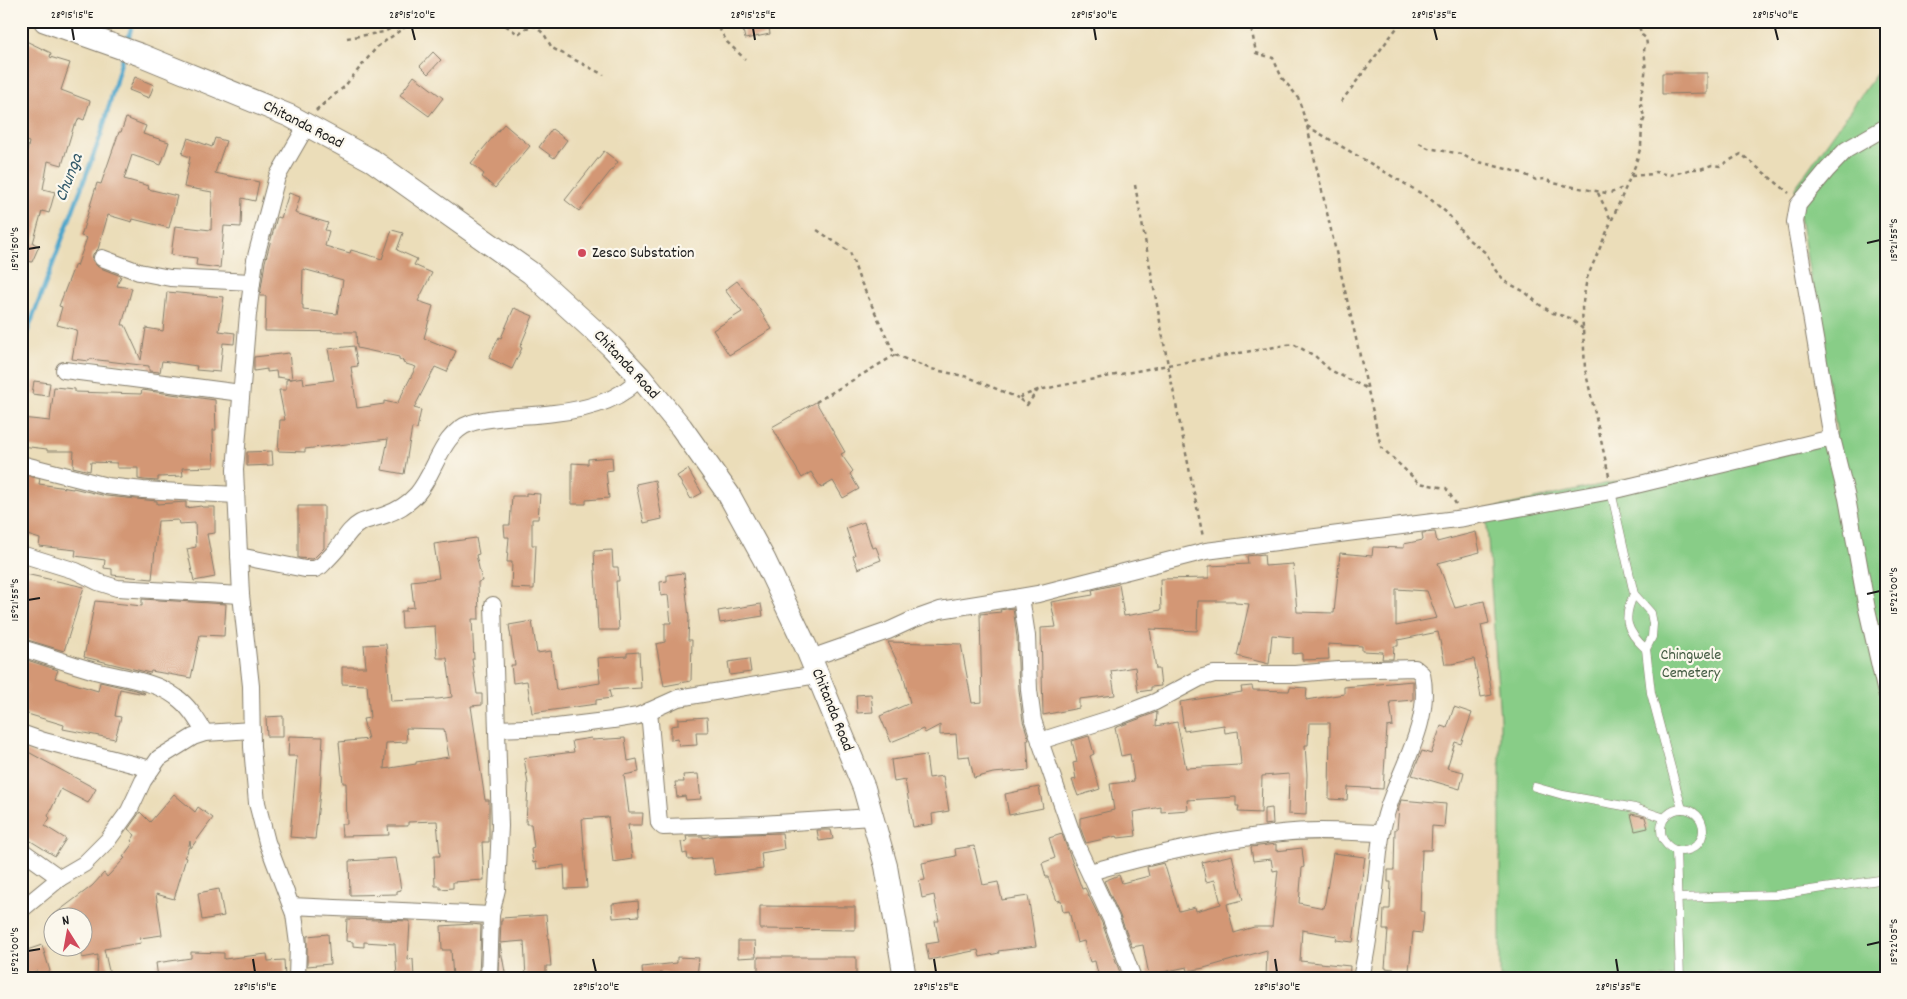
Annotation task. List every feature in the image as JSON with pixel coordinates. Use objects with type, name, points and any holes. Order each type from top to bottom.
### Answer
[{"type":"street","name":"Chitanda Road","points":[[45,21],[142,55],[290,116],[373,161],[531,273],[611,346],[640,377],[681,427],[729,495],[764,559],[806,647],[864,788],[886,866],[905,978]]},
{"type":"street","points":[[297,978],[298,944],[294,914],[267,842],[257,803],[250,686],[241,595],[235,470],[252,282],[262,227],[277,177],[307,125]]},
{"type":"street","points":[[1886,127],[1846,150],[1798,205],[1795,222],[1832,438],[1847,498],[1886,693]]},
{"type":"street","points":[[102,258],[139,272],[170,278],[252,282]]},
{"type":"street","points":[[64,370],[241,393]]},
{"type":"street","points":[[239,556],[305,569],[315,569],[321,566],[353,528],[368,520],[386,515],[414,497],[430,475],[446,444],[459,428],[485,420],[532,414],[553,414],[594,404],[618,395],[634,385],[640,377]]},
{"type":"street","points":[[822,654],[888,631],[940,610],[1038,594],[1206,551],[1464,518],[1611,491],[1832,438]]},
{"type":"street","points":[[21,464],[106,486],[236,495]]},
{"type":"street","points":[[21,554],[76,571],[98,582],[117,588],[241,595]]},
{"type":"street","points":[[1021,597],[1027,636],[1029,690],[1040,741],[1076,842],[1111,920],[1133,978]]},
{"type":"street","points":[[489,978],[491,915],[497,889],[500,826],[493,605]]},
{"type":"street","points":[[21,648],[162,689],[177,697],[194,716],[205,733]]},
{"type":"street","points":[[1040,741],[1146,705],[1200,678],[1214,674],[1295,674],[1338,670],[1415,668],[1422,674],[1424,680],[1425,694],[1422,716],[1388,808],[1381,833],[1372,913],[1361,978]]},
{"type":"street","points":[[497,729],[556,728],[638,716],[678,698],[818,676]]},
{"type":"street","points":[[649,711],[659,823],[663,827],[742,825],[872,817]]},
{"type":"street","points":[[21,910],[60,878],[84,864],[108,840],[129,811],[143,781],[160,758],[205,733],[252,730]]},
{"type":"street","points":[[21,733],[151,769]]},
{"type":"street","points":[[1090,872],[1170,851],[1283,833],[1332,831],[1381,833]]},
{"type":"street","points":[[21,850],[60,878]]},
{"type":"street","points":[[291,906],[491,915]]},
{"type":"lane","points":[[1611,491],[1634,594],[1651,613],[1653,624],[1652,637],[1646,649],[1651,693],[1682,809]]},
{"type":"lane","points":[[1634,594],[1626,616],[1629,630],[1646,649]]},
{"type":"lane","points":[[1535,787],[1563,795],[1635,808],[1665,818]]},
{"type":"lane","points":[[1682,809],[1694,812],[1699,817],[1704,829],[1703,836],[1695,846],[1683,851],[1676,850],[1670,847],[1662,837],[1661,830],[1665,818],[1670,813],[1682,809]]},
{"type":"lane","points":[[1676,850],[1680,978]]},
{"type":"lane","points":[[1678,898],[1776,894],[1886,879]]},
{"type":"path","points":[[347,38],[384,32],[404,21]]},
{"type":"path","points":[[329,100],[344,87],[377,47],[406,27],[422,21]]},
{"type":"path","points":[[499,21],[518,34],[526,28],[534,26],[544,34],[552,48],[604,75]]},
{"type":"path","points":[[715,21],[727,42],[745,59]]},
{"type":"path","points":[[1250,21],[1256,53],[1273,58],[1282,78],[1298,97],[1307,126],[1381,448],[1419,483],[1446,488],[1464,518]]},
{"type":"path","points":[[1341,102],[1402,21]]},
{"type":"path","points":[[1611,491],[1607,462],[1585,369],[1582,308],[1587,278],[1631,176],[1641,146],[1642,125],[1645,117],[1642,112],[1641,87],[1645,76],[1644,49],[1647,46],[1646,38],[1642,35],[1637,21]]},
{"type":"path","points":[[1307,126],[1429,198],[1447,212],[1469,240],[1486,253],[1496,271],[1506,282],[1525,292],[1553,313],[1570,318],[1583,329]]},
{"type":"path","points":[[1419,143],[1428,148],[1461,154],[1472,160],[1522,173],[1536,180],[1545,179],[1553,183],[1613,194],[1619,189],[1626,188]]},
{"type":"path","points":[[1631,176],[1653,174],[1659,171],[1670,175],[1692,169],[1700,170],[1712,165],[1720,166],[1741,154],[1792,195],[1798,205]]},
{"type":"path","points":[[1135,185],[1168,365],[1206,551]]},
{"type":"path","points":[[1598,192],[1611,220]]},
{"type":"path","points":[[817,230],[850,252],[859,278],[895,355],[931,369],[968,378],[1018,398],[1027,405],[1038,390]]},
{"type":"path","points":[[1018,398],[1038,390],[1168,365],[1293,344],[1315,356],[1330,370],[1366,388]]},
{"type":"path","points":[[816,402],[895,355]]},
{"type":"green space","name":"Chingwele Cemetery","points":[[1886,60],[1886,978],[1500,978],[1500,719],[1486,510],[1837,433],[1795,188]]},
{"type":"building","points":[[741,21],[768,21],[770,34],[745,39]]},
{"type":"building","points":[[26,41],[51,53],[50,57],[70,63],[61,90],[90,101],[84,120],[79,118],[76,125],[74,125],[62,165],[48,161],[43,189],[55,192],[49,213],[42,211],[33,243],[39,246],[32,262],[28,261],[25,273],[21,272],[21,233],[28,207],[21,206],[21,184],[29,142],[21,139],[21,51]]},
{"type":"building","points":[[433,52],[441,60],[428,74],[420,66]]},
{"type":"building","points":[[1662,73],[1707,73],[1707,93],[1662,94]]},
{"type":"building","points":[[414,76],[443,98],[429,116],[400,95]]},
{"type":"building","points":[[135,77],[154,85],[149,98],[129,90]]},
{"type":"building","points":[[126,118],[146,126],[143,134],[169,142],[161,165],[132,155],[124,179],[149,186],[148,189],[177,196],[169,228],[133,219],[132,222],[108,215],[98,249],[93,254],[92,260],[98,267],[121,276],[117,286],[132,288],[122,325],[125,325],[141,360],[146,328],[163,331],[167,292],[224,297],[219,331],[235,333],[234,344],[223,343],[220,372],[196,370],[197,366],[162,361],[160,372],[149,371],[149,366],[90,359],[89,361],[72,359],[77,330],[57,325],[62,307],[59,306],[87,238],[81,236],[97,183],[101,184],[119,132],[121,132]]},
{"type":"building","points":[[504,124],[530,146],[495,188],[482,177],[484,174],[471,163]]},
{"type":"building","points":[[552,129],[567,140],[554,158],[539,147]]},
{"type":"building","points":[[188,138],[212,147],[215,138],[226,141],[215,173],[259,182],[255,201],[242,198],[241,227],[224,226],[220,268],[196,265],[197,258],[171,255],[175,226],[211,230],[212,192],[184,187],[190,157],[182,154]]},
{"type":"building","points":[[604,151],[618,162],[579,211],[565,200]]},
{"type":"building","points":[[289,193],[300,197],[295,213],[328,223],[325,230],[329,231],[325,246],[350,253],[351,250],[382,259],[392,230],[403,233],[397,250],[417,259],[414,265],[432,273],[418,301],[433,306],[424,338],[456,351],[447,372],[435,367],[414,408],[421,410],[417,429],[412,428],[404,474],[382,470],[388,439],[305,449],[305,452],[278,451],[280,420],[285,420],[279,390],[286,390],[286,380],[303,377],[304,384],[334,380],[328,349],[354,346],[358,366],[351,367],[357,408],[384,404],[384,401],[397,404],[416,367],[403,363],[404,361],[399,359],[399,357],[357,348],[356,332],[265,331],[266,296],[260,296],[265,262],[277,217],[281,218]],"holes":[[[303,269],[343,280],[337,314],[303,310]]]},
{"type":"building","points":[[737,281],[756,304],[772,329],[729,355],[713,330],[742,312],[725,290]]},
{"type":"building","points":[[514,308],[533,316],[520,347],[522,348],[512,369],[489,358],[499,337],[501,338]]},
{"type":"building","points":[[289,353],[292,379],[277,377],[276,371],[267,372],[267,369],[254,371],[254,357]]},
{"type":"building","points":[[34,381],[50,383],[48,396],[32,394]]},
{"type":"building","points":[[54,387],[75,389],[75,392],[141,394],[142,390],[215,400],[216,430],[213,430],[214,467],[182,468],[183,476],[158,477],[158,481],[144,480],[138,479],[138,468],[117,468],[117,463],[91,462],[90,471],[73,467],[74,451],[47,451],[47,449],[21,446],[21,418],[50,421]]},
{"type":"building","points":[[816,402],[845,452],[841,454],[853,471],[850,474],[859,489],[843,498],[833,481],[821,488],[811,472],[802,478],[772,427]]},
{"type":"building","points":[[272,451],[273,465],[247,466],[247,452]]},
{"type":"building","points":[[612,457],[613,470],[606,471],[609,498],[586,500],[586,504],[572,504],[572,463],[588,464],[588,459]]},
{"type":"building","points":[[688,469],[702,493],[691,499],[677,476]]},
{"type":"building","points":[[22,474],[40,479],[39,484],[73,488],[106,496],[157,501],[157,504],[186,502],[186,508],[215,507],[215,533],[207,534],[215,577],[194,581],[187,549],[196,547],[195,523],[179,524],[178,520],[158,521],[152,579],[112,575],[112,569],[104,568],[105,560],[75,556],[76,550],[39,546],[40,539],[21,533]]},
{"type":"building","points":[[655,480],[662,519],[644,523],[636,484]]},
{"type":"building","points":[[526,493],[540,494],[538,519],[532,519],[532,545],[536,545],[534,589],[511,588],[512,562],[507,562],[509,537],[505,537],[504,525],[510,525],[512,496],[526,496]]},
{"type":"building","points":[[298,506],[324,506],[324,548],[313,559],[298,558]]},
{"type":"building","points":[[864,522],[872,548],[876,547],[881,560],[858,569],[846,528]]},
{"type":"building","points":[[1435,532],[1437,542],[1476,532],[1480,552],[1438,563],[1455,608],[1484,601],[1489,623],[1481,625],[1492,695],[1481,697],[1474,659],[1445,664],[1438,632],[1398,640],[1398,646],[1394,646],[1393,659],[1382,659],[1383,652],[1362,651],[1362,646],[1328,644],[1329,659],[1302,660],[1302,653],[1293,654],[1293,637],[1272,635],[1269,664],[1237,656],[1249,604],[1235,603],[1235,601],[1198,601],[1197,631],[1150,629],[1156,669],[1159,669],[1161,686],[1151,687],[1151,690],[1138,692],[1135,667],[1111,671],[1115,695],[1079,699],[1079,708],[1043,715],[1041,628],[1056,627],[1051,602],[1093,595],[1092,590],[1119,584],[1124,616],[1161,610],[1160,579],[1209,578],[1209,566],[1248,564],[1247,556],[1264,554],[1265,566],[1293,564],[1297,612],[1334,613],[1340,553],[1372,556],[1373,547],[1404,548],[1404,544],[1423,540],[1422,533]],"holes":[[[1396,589],[1427,591],[1437,618],[1396,626]]]},
{"type":"building","points":[[476,538],[479,554],[476,555],[482,581],[478,582],[479,619],[472,619],[474,659],[472,659],[477,694],[482,694],[482,705],[471,706],[485,800],[489,800],[489,842],[482,842],[484,880],[453,882],[453,888],[440,889],[440,886],[435,886],[434,856],[440,856],[437,821],[408,822],[408,826],[388,826],[389,835],[342,836],[341,824],[347,824],[346,783],[343,783],[339,742],[368,739],[363,719],[370,718],[367,685],[342,684],[342,667],[366,667],[364,645],[386,644],[391,701],[452,697],[447,658],[437,658],[435,626],[402,628],[401,611],[414,607],[411,581],[439,578],[434,544]],"holes":[[[406,728],[444,729],[449,757],[384,769],[386,743],[407,742]]]},
{"type":"building","points":[[612,550],[613,567],[618,567],[619,581],[616,581],[619,630],[598,630],[594,551]]},
{"type":"building","points":[[21,573],[84,587],[64,651],[21,638]]},
{"type":"building","points":[[684,573],[689,618],[688,640],[692,640],[691,681],[664,686],[656,644],[665,642],[665,623],[671,623],[668,595],[661,596],[660,582],[667,581],[667,575]]},
{"type":"building","points":[[142,599],[226,604],[224,636],[200,635],[191,678],[151,671],[150,673],[84,657],[95,601],[142,606]]},
{"type":"building","points":[[761,604],[763,616],[720,623],[718,611]]},
{"type":"building","points":[[1013,608],[1017,637],[1019,691],[1023,721],[1029,740],[1027,740],[1029,770],[993,773],[974,778],[969,756],[958,757],[956,734],[940,735],[940,725],[925,733],[923,729],[891,742],[880,716],[910,703],[903,674],[888,642],[961,644],[972,703],[982,702],[980,614],[1001,612],[1000,610]]},
{"type":"building","points":[[532,621],[537,653],[551,651],[556,690],[600,683],[598,658],[627,656],[627,653],[639,652],[641,688],[609,690],[611,698],[596,700],[596,704],[532,713],[527,681],[513,683],[511,665],[515,665],[509,625]]},
{"type":"building","points":[[21,658],[58,670],[55,678],[98,691],[100,682],[145,693],[120,689],[115,716],[121,717],[115,739],[63,729],[64,725],[21,712]]},
{"type":"building","points":[[749,659],[751,672],[730,675],[728,662]]},
{"type":"building","points":[[1413,681],[1413,700],[1390,702],[1393,726],[1387,727],[1383,789],[1348,787],[1347,800],[1329,799],[1330,723],[1309,723],[1308,745],[1305,745],[1307,774],[1306,815],[1288,814],[1289,774],[1262,776],[1261,813],[1238,812],[1239,806],[1236,806],[1236,797],[1187,800],[1188,810],[1161,812],[1161,807],[1133,812],[1136,836],[1118,838],[1117,836],[1086,843],[1080,827],[1080,818],[1114,810],[1110,784],[1134,781],[1130,754],[1121,756],[1115,728],[1157,712],[1156,726],[1177,722],[1186,768],[1239,765],[1241,764],[1238,731],[1225,733],[1224,725],[1184,731],[1180,702],[1242,692],[1241,687],[1252,686],[1253,690],[1289,691],[1290,687],[1307,688],[1306,700],[1344,694],[1344,687]]},
{"type":"building","points":[[871,694],[873,712],[857,713],[856,695]]},
{"type":"building","points":[[1454,707],[1472,713],[1461,744],[1455,742],[1447,768],[1464,772],[1460,789],[1412,775],[1422,751],[1431,754],[1441,726],[1447,728]]},
{"type":"building","points":[[283,716],[283,737],[267,737],[266,717]]},
{"type":"building","points":[[707,717],[708,732],[696,732],[697,745],[679,746],[678,739],[671,740],[671,726],[678,725],[678,719]]},
{"type":"building","points":[[289,736],[323,737],[315,839],[290,837],[297,756],[288,756]]},
{"type":"building","points":[[1089,736],[1094,754],[1090,756],[1100,789],[1078,796],[1072,780],[1076,779],[1073,763],[1077,762],[1072,741]]},
{"type":"building","points":[[591,738],[592,740],[625,738],[628,761],[637,759],[639,772],[624,775],[629,813],[643,813],[642,825],[628,825],[632,859],[613,862],[608,817],[582,819],[587,888],[565,889],[564,865],[537,869],[536,862],[533,863],[531,849],[534,848],[531,824],[526,824],[528,784],[524,758],[574,752],[572,741]]},
{"type":"building","points":[[21,748],[96,789],[88,803],[61,789],[45,826],[66,839],[55,856],[21,835]]},
{"type":"building","points":[[926,755],[929,778],[943,776],[949,811],[932,814],[933,824],[913,827],[905,780],[894,782],[891,760]]},
{"type":"building","points":[[698,774],[701,799],[686,800],[685,796],[677,797],[675,782],[684,782],[683,775]]},
{"type":"building","points":[[1039,787],[1043,808],[1009,815],[1005,794]]},
{"type":"building","points":[[174,794],[195,812],[198,807],[213,818],[191,848],[190,841],[184,857],[186,858],[174,899],[156,894],[162,935],[140,938],[141,943],[104,949],[109,978],[97,978],[98,955],[82,958],[82,956],[92,956],[92,906],[65,906],[92,886],[104,873],[107,877],[125,858],[123,857],[133,843],[131,841],[135,835],[128,829],[140,812],[150,822]]},
{"type":"building","points":[[1401,800],[1446,804],[1444,827],[1432,826],[1431,850],[1422,850],[1420,911],[1424,912],[1422,933],[1413,932],[1409,971],[1385,968],[1388,930],[1383,930],[1384,909],[1390,909],[1391,882],[1388,882],[1388,870],[1394,870],[1395,829],[1397,829]]},
{"type":"building","points":[[1272,808],[1273,824],[1264,825],[1264,809]]},
{"type":"building","points":[[1631,814],[1645,817],[1648,828],[1635,831]]},
{"type":"building","points":[[817,830],[831,830],[833,839],[819,841]]},
{"type":"building","points":[[782,833],[784,849],[761,853],[763,869],[715,875],[712,858],[688,860],[687,853],[683,854],[681,842],[687,841],[686,836],[703,836],[703,838],[717,835]]},
{"type":"building","points":[[1062,834],[1082,889],[1085,888],[1102,923],[1122,978],[1099,978],[1095,961],[1090,962],[1084,941],[1077,943],[1069,911],[1063,912],[1061,900],[1057,901],[1048,877],[1046,877],[1042,863],[1055,858],[1049,838]]},
{"type":"building","points":[[1276,844],[1276,851],[1302,848],[1304,867],[1302,868],[1299,903],[1324,908],[1333,853],[1365,857],[1353,942],[1336,940],[1337,936],[1302,930],[1300,961],[1350,966],[1349,978],[1266,978],[1267,950],[1204,968],[1188,971],[1187,967],[1149,975],[1143,945],[1132,947],[1104,881],[1119,875],[1122,883],[1149,876],[1147,867],[1164,863],[1179,911],[1195,907],[1196,911],[1221,904],[1215,880],[1206,882],[1202,862],[1232,855],[1243,900],[1227,904],[1234,933],[1254,927],[1272,927],[1278,870],[1273,871],[1271,859],[1253,861],[1251,847]]},
{"type":"building","points":[[974,846],[983,885],[998,882],[1002,900],[1028,896],[1036,946],[998,951],[999,953],[980,957],[978,950],[929,960],[926,944],[939,942],[935,921],[939,921],[934,895],[922,898],[919,881],[925,880],[922,863],[956,856],[955,849]]},
{"type":"building","points":[[396,858],[401,890],[397,891],[397,894],[350,895],[349,861]]},
{"type":"building","points":[[219,889],[224,916],[202,920],[198,893]]},
{"type":"building","points":[[638,901],[639,916],[613,918],[612,904]]},
{"type":"building","points":[[760,906],[855,907],[855,930],[760,929]]},
{"type":"building","points":[[546,915],[551,966],[546,966],[546,978],[526,978],[524,941],[500,943],[501,921],[502,918]]},
{"type":"building","points":[[347,919],[410,921],[408,960],[413,959],[414,978],[397,978],[395,944],[364,942],[364,947],[353,946],[353,942],[346,941]]},
{"type":"building","points":[[481,925],[479,978],[453,978],[451,950],[442,950],[441,926]]},
{"type":"building","points":[[328,934],[330,964],[307,966],[307,936]]},
{"type":"building","points":[[738,941],[755,941],[756,957],[738,958]]},
{"type":"building","points":[[500,944],[506,978],[499,978]]},
{"type":"building","points":[[42,945],[42,956],[45,956],[50,971],[38,975],[37,971],[21,976],[21,952]]},
{"type":"building","points":[[191,952],[224,953],[224,959],[267,954],[268,961],[284,960],[285,978],[158,978],[156,963],[191,958]]},
{"type":"building","points":[[677,957],[699,958],[697,976],[660,973],[661,978],[643,978],[642,967],[677,963]]},
{"type":"building","points":[[758,957],[856,957],[856,978],[758,978]]},
{"type":"waterway","name":"Chunga","points":[[127,43],[133,21]]},
{"type":"waterway","name":"Chunga","points":[[21,340],[25,338],[101,135],[123,55]]},
{"type":"place","name":"Zesco Substation","points":[[582,253]]}]
